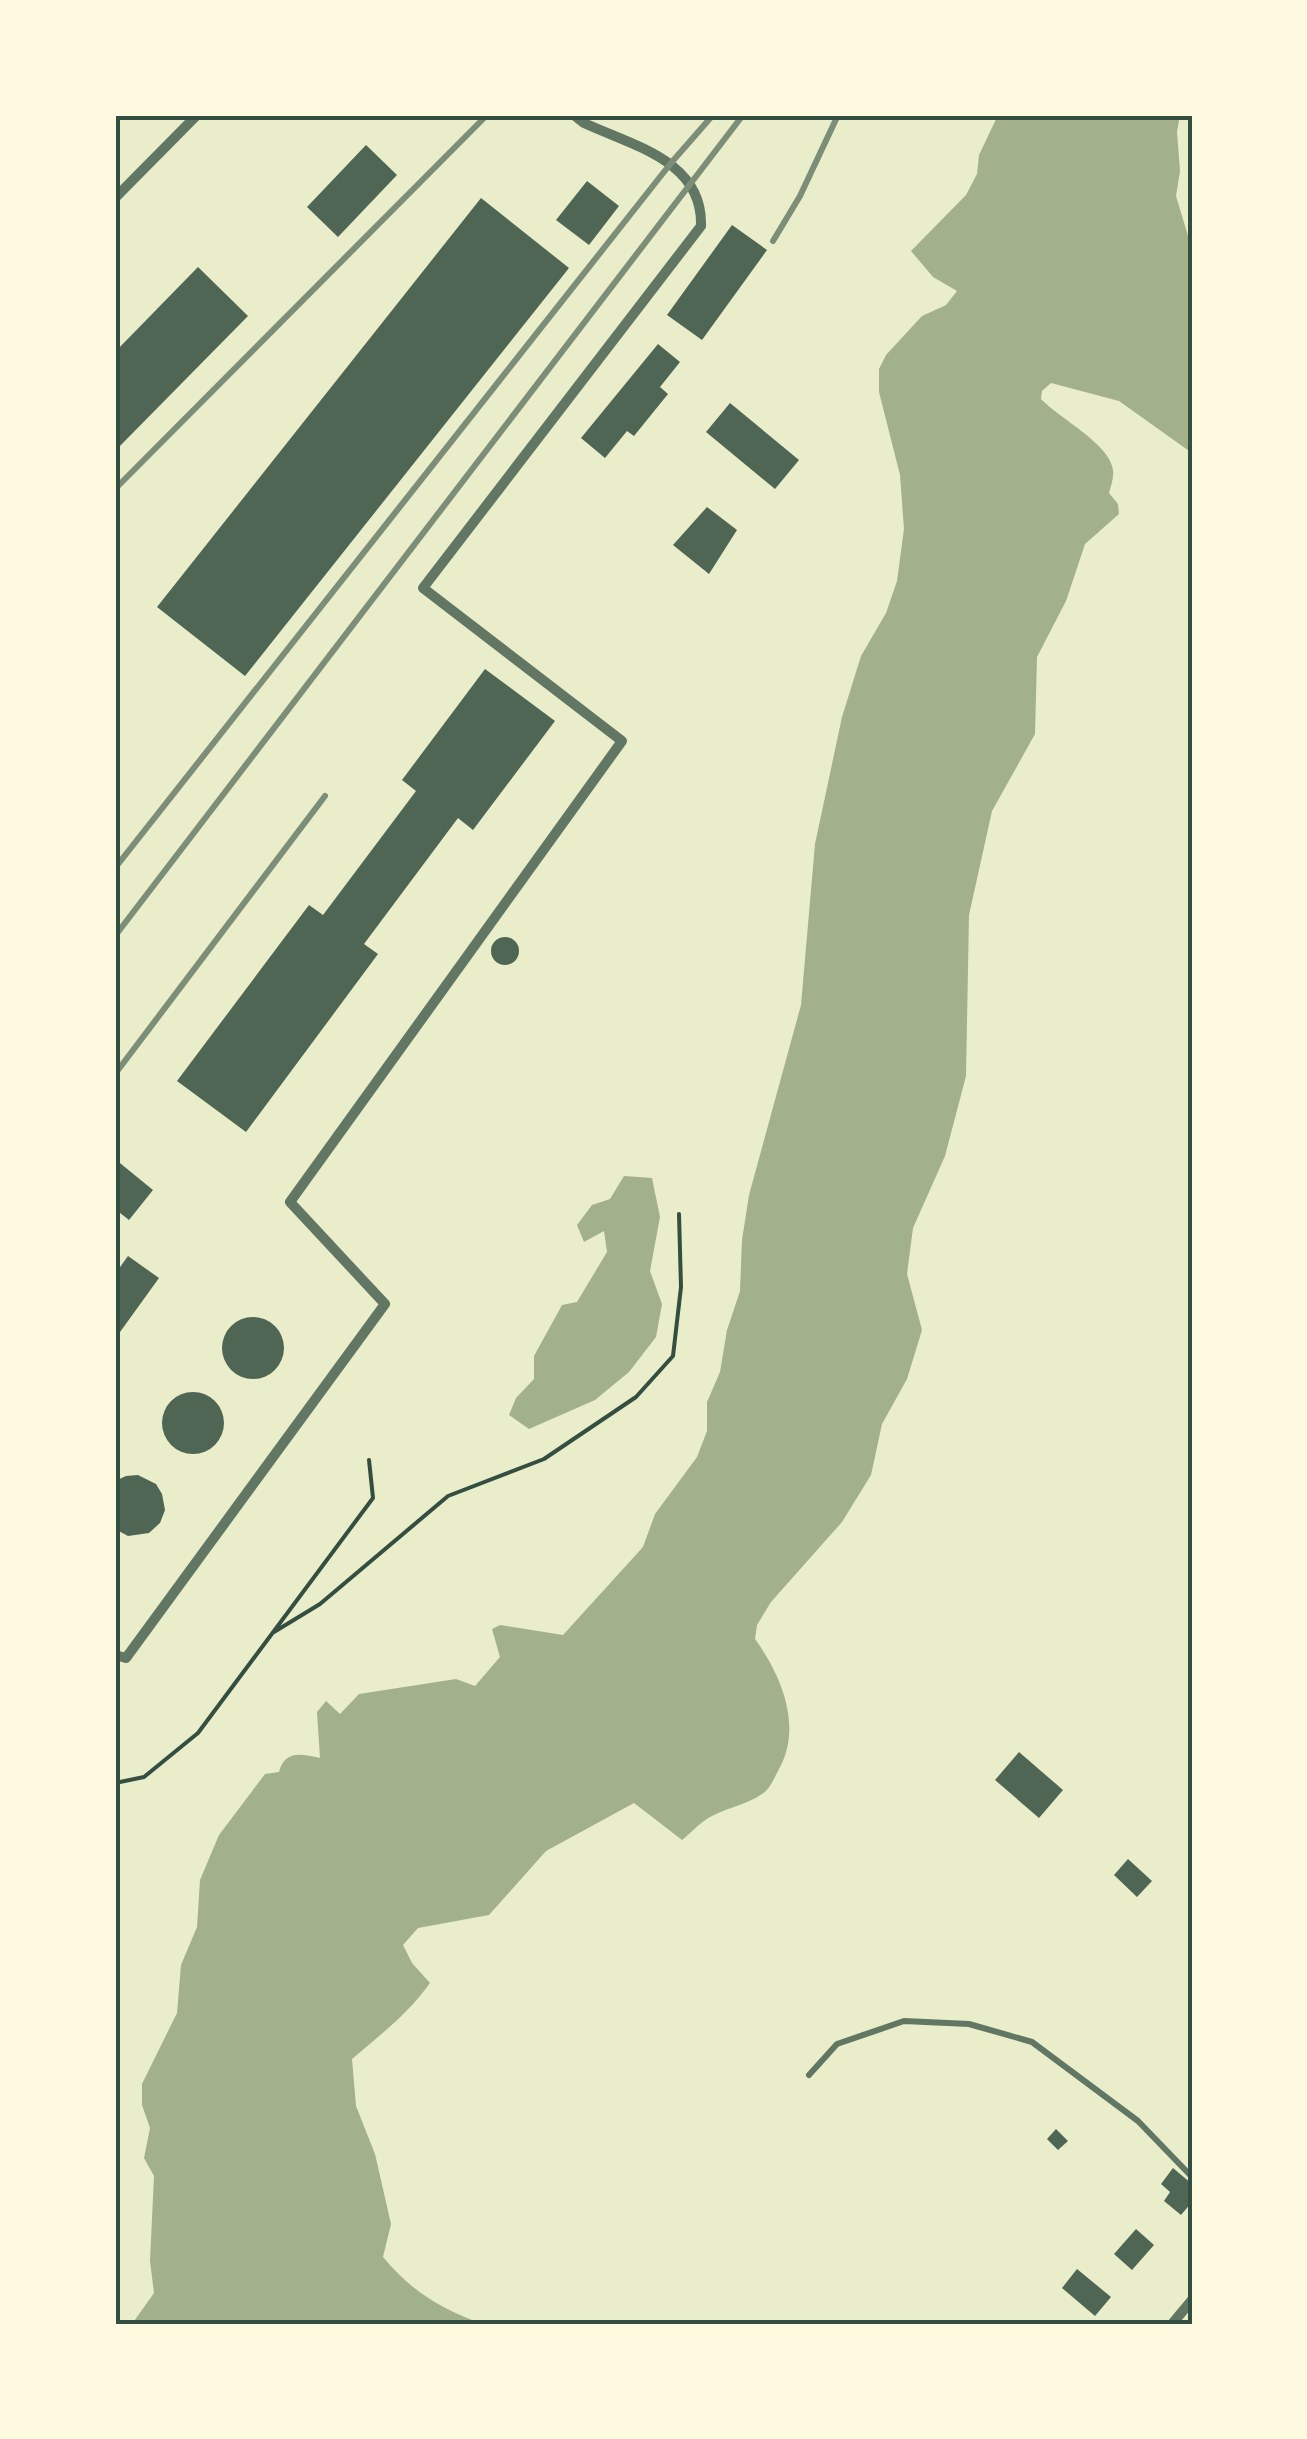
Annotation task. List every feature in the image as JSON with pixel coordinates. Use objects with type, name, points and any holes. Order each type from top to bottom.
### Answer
[{"type":"street","points":[[115,198],[197,115]]},
{"type":"street","points":[[115,1655],[126,1658],[385,1304],[290,1202],[622,741],[423,588],[700,226],[701,205],[691,181],[670,163],[574,115]]},
{"type":"street","points":[[1172,2324],[1192,2300]]},
{"type":"lane","points":[[809,2075],[837,2044],[904,2021],[970,2024],[1032,2042],[1138,2121],[1192,2177]]},
{"type":"path","points":[[274,1632],[320,1604],[448,1496],[544,1459],[636,1397],[673,1356],[681,1287],[678,1214]]},
{"type":"path","points":[[115,1782],[144,1778],[198,1732],[373,1498],[369,1460]]},
{"type":"shaded area","points":[[998,115],[1180,115],[1176,196],[1192,249],[1192,453],[1119,401],[1051,383],[1042,391],[1041,399],[1094,441],[1110,460],[1113,473],[1109,493],[1118,504],[1119,514],[1085,544],[1066,601],[1037,657],[1035,734],[992,811],[969,915],[966,1076],[945,1156],[913,1228],[907,1274],[922,1330],[907,1379],[882,1424],[871,1475],[842,1522],[771,1602],[757,1625],[755,1639],[773,1668],[786,1701],[786,1753],[765,1792],[708,1818],[682,1840],[634,1803],[546,1851],[489,1915],[418,1928],[403,1945],[412,1963],[430,1983],[403,2014],[352,2059],[356,2106],[375,2154],[391,2224],[383,2257],[428,2298],[483,2324],[132,2324],[154,2293],[150,2261],[154,2176],[144,2158],[150,2128],[142,2105],[142,2084],[177,2013],[181,1965],[197,1927],[200,1880],[219,1835],[265,1774],[279,1772],[285,1760],[295,1755],[320,1758],[317,1712],[326,1701],[340,1714],[359,1694],[456,1679],[475,1686],[500,1657],[492,1629],[500,1625],[563,1635],[643,1547],[655,1514],[697,1457],[707,1431],[707,1402],[720,1372],[727,1330],[740,1291],[749,1195],[801,1005],[815,844],[842,717],[861,656],[886,613],[897,581],[904,529],[900,475],[879,392],[879,369],[886,355],[922,316],[946,305],[957,291],[933,277],[911,251],[966,195]]},
{"type":"shaded area","points":[[624,1176],[652,1178],[660,1217],[650,1271],[662,1304],[656,1337],[629,1372],[595,1400],[529,1429],[509,1415],[516,1398],[534,1379],[534,1356],[562,1305],[577,1302],[607,1252],[604,1231],[584,1242],[577,1225],[592,1205],[610,1199]]},
{"type":"building","points":[[366,145],[397,175],[338,237],[307,207]]},
{"type":"building","points":[[587,181],[619,206],[589,245],[556,220]]},
{"type":"building","points":[[481,198],[569,268],[245,676],[157,607]]},
{"type":"building","points":[[732,225],[767,250],[702,340],[667,315]]},
{"type":"building","points":[[198,267],[248,316],[115,451],[115,352]]},
{"type":"building","points":[[658,344],[680,362],[660,387],[668,394],[634,436],[627,431],[605,458],[581,438]]},
{"type":"building","points":[[730,403],[799,460],[775,489],[706,432]]},
{"type":"building","points":[[707,507],[737,530],[709,574],[673,545]]},
{"type":"building","points":[[485,669],[555,721],[473,830],[458,818],[364,944],[378,954],[246,1132],[177,1081],[309,905],[323,915],[416,791],[402,780]]},
{"type":"building","points":[[505,937],[515,941],[519,951],[515,961],[505,965],[495,961],[491,951],[495,941]]},
{"type":"building","points":[[115,1159],[153,1190],[129,1220],[115,1209]]},
{"type":"building","points":[[128,1256],[159,1278],[115,1339],[115,1274]]},
{"type":"building","points":[[253,1317],[275,1326],[284,1348],[275,1370],[253,1379],[231,1370],[222,1348],[231,1326]]},
{"type":"building","points":[[193,1392],[215,1401],[224,1423],[215,1445],[193,1454],[171,1445],[162,1423],[171,1401]]},
{"type":"building","points":[[138,1475],[156,1484],[165,1510],[160,1523],[149,1533],[128,1536],[115,1529],[115,1481]]},
{"type":"building","points":[[1019,1752],[1063,1790],[1039,1818],[995,1780]]},
{"type":"building","points":[[1128,1859],[1152,1881],[1137,1897],[1114,1875]]},
{"type":"building","points":[[1056,2129],[1068,2141],[1058,2150],[1047,2139]]},
{"type":"building","points":[[1173,2168],[1192,2184],[1192,2202],[1181,2215],[1164,2201],[1170,2192],[1161,2184]]},
{"type":"building","points":[[1136,2229],[1154,2245],[1132,2270],[1114,2254]]},
{"type":"building","points":[[1077,2269],[1111,2297],[1095,2316],[1062,2288]]},
{"type":"railway","points":[[115,489],[487,115]]},
{"type":"railway","points":[[115,868],[671,163],[713,115]]},
{"type":"railway","points":[[115,936],[743,115]]},
{"type":"railway","points":[[773,241],[800,196],[838,115]]},
{"type":"railway","points":[[115,1074],[325,796]]}]
